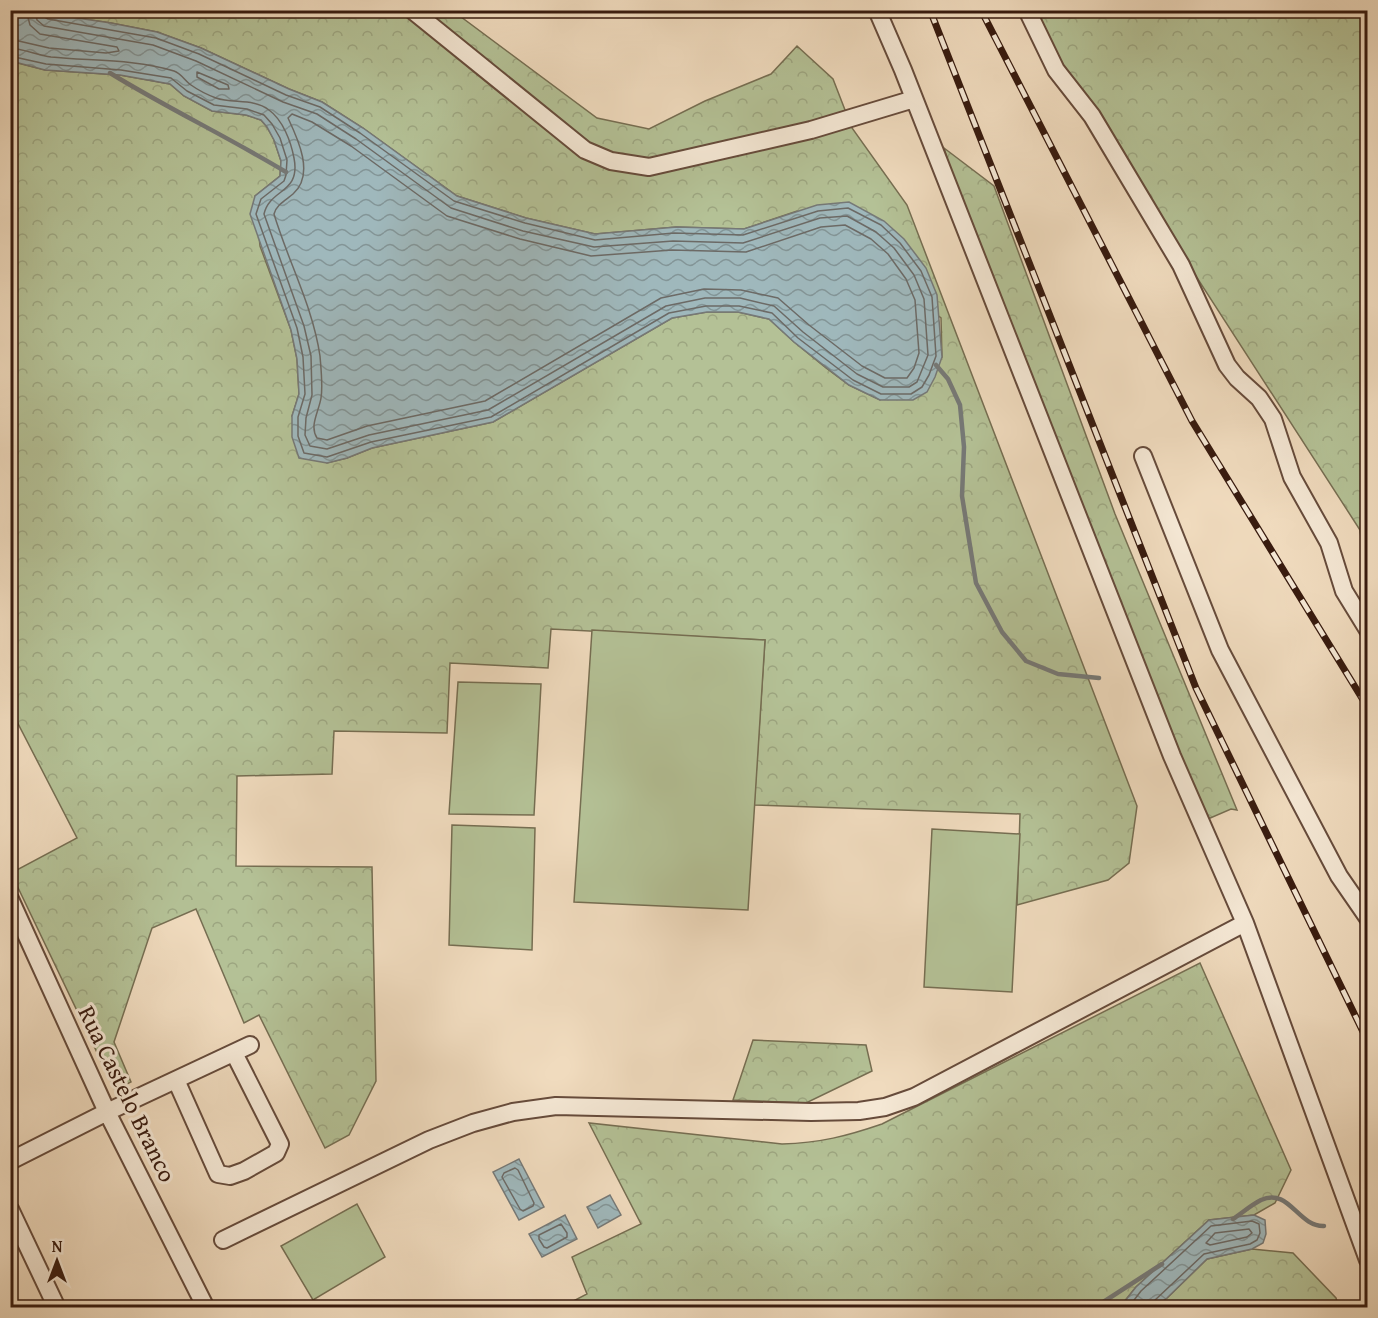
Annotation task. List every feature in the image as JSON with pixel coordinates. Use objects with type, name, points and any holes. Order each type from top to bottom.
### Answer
[{"type":"street","points":[[412,10],[585,150],[611,161],[650,167],[811,130],[914,99]]},
{"type":"street","points":[[877,10],[1167,745],[1245,923],[1368,1260]]},
{"type":"street","points":[[1027,10],[1056,70],[1092,116],[1175,253],[1191,283],[1227,365],[1237,378],[1259,398],[1273,419],[1292,477],[1329,543],[1344,591],[1368,630]]},
{"type":"street","points":[[1143,456],[1220,650],[1338,876],[1368,918]]},
{"type":"street","name":"Rua Castelo Branco","points":[[10,899],[107,1112],[206,1308]]},
{"type":"street","points":[[223,1240],[429,1140],[473,1123],[513,1112],[556,1106],[811,1112],[859,1111],[885,1107],[914,1097],[1245,923]]},
{"type":"street","points":[[10,1161],[107,1112],[250,1046]]},
{"type":"street","points":[[176,1080],[218,1174],[230,1176],[244,1171],[276,1153],[280,1144],[234,1053]]},
{"type":"street","points":[[10,1209],[57,1308]]},
{"type":"green space","points":[[30,11],[453,11],[597,118],[649,129],[705,101],[771,74],[797,46],[833,79],[852,128],[907,205],[1137,806],[1129,863],[1108,880],[1017,905],[1020,814],[754,805],[765,640],[551,629],[548,668],[450,663],[447,733],[334,731],[332,774],[237,776],[236,866],[372,867],[376,1081],[349,1135],[325,1148],[259,1015],[244,1023],[196,909],[152,928],[114,1042],[131,1082],[115,1090],[11,873],[77,838],[11,710],[10,61],[45,70],[120,75],[170,84],[184,96],[212,111],[246,115],[261,120],[267,127],[281,161],[280,176],[255,196],[260,246],[291,330],[297,359],[299,394],[292,416],[327,463],[372,448],[493,422],[672,318],[707,312],[738,312],[769,319],[794,342],[849,385],[880,400],[942,357],[941,318],[797,211],[744,229],[676,227],[595,234],[526,218],[457,196],[363,128],[322,102],[201,48],[157,32]]},
{"type":"green space","points":[[1029,11],[1367,11],[1367,584],[1360,530],[1048,47]]},
{"type":"green space","points":[[944,148],[994,186],[1115,514],[1237,810],[1231,809],[1201,822],[955,184]]},
{"type":"green space","points":[[592,630],[765,640],[748,910],[574,902]]},
{"type":"green space","points":[[458,682],[541,684],[534,815],[449,814]]},
{"type":"green space","points":[[452,825],[535,828],[532,950],[449,945]]},
{"type":"green space","points":[[932,829],[1020,834],[1012,992],[924,987]]},
{"type":"green space","points":[[1200,963],[1291,1170],[1275,1203],[1254,1215],[1209,1220],[1136,1287],[1120,1307],[560,1308],[587,1294],[572,1257],[641,1224],[589,1123],[782,1144],[809,1142],[845,1135],[882,1124]]},
{"type":"green space","points":[[753,1040],[866,1045],[872,1071],[806,1103],[733,1100]]},
{"type":"green space","points":[[357,1204],[385,1257],[313,1300],[281,1246]]},
{"type":"green space","points":[[1252,1249],[1293,1253],[1336,1298],[1339,1307],[1154,1308],[1207,1259]]},
{"type":"water","points":[[10,11],[30,11],[111,23],[157,32],[201,48],[322,102],[363,128],[457,196],[526,218],[595,234],[677,227],[744,229],[817,205],[849,202],[884,221],[904,239],[926,268],[937,295],[942,357],[935,377],[927,392],[913,400],[880,400],[849,385],[794,342],[769,319],[738,312],[707,312],[672,318],[493,422],[372,448],[327,463],[299,458],[292,437],[292,416],[299,394],[297,359],[291,330],[250,214],[255,196],[280,176],[281,161],[267,127],[261,120],[246,115],[212,111],[184,96],[170,84],[120,75],[45,70],[11,61]]},
{"type":"water","points":[[519,1159],[544,1207],[519,1220],[493,1172]]},
{"type":"water","points":[[610,1195],[621,1215],[598,1228],[587,1207]]},
{"type":"water","points":[[565,1215],[577,1239],[542,1257],[529,1234]]},
{"type":"water","points":[[1254,1215],[1265,1220],[1266,1234],[1263,1243],[1252,1249],[1207,1259],[1167,1298],[1154,1307],[1120,1307],[1136,1287],[1209,1220]]},
{"type":"waterway","points":[[110,73],[286,172]]},
{"type":"waterway","points":[[936,365],[948,379],[960,405],[964,447],[962,496],[976,583],[1002,632],[1026,661],[1058,674],[1099,678]]},
{"type":"waterway","points":[[1233,1219],[1257,1202],[1271,1197],[1286,1203],[1307,1221],[1324,1226]]},
{"type":"waterway","points":[[1094,1308],[1162,1264]]},
{"type":"railway","points":[[930,10],[1196,688],[1368,1042]]},
{"type":"railway","points":[[981,10],[1192,421],[1368,708]]}]
